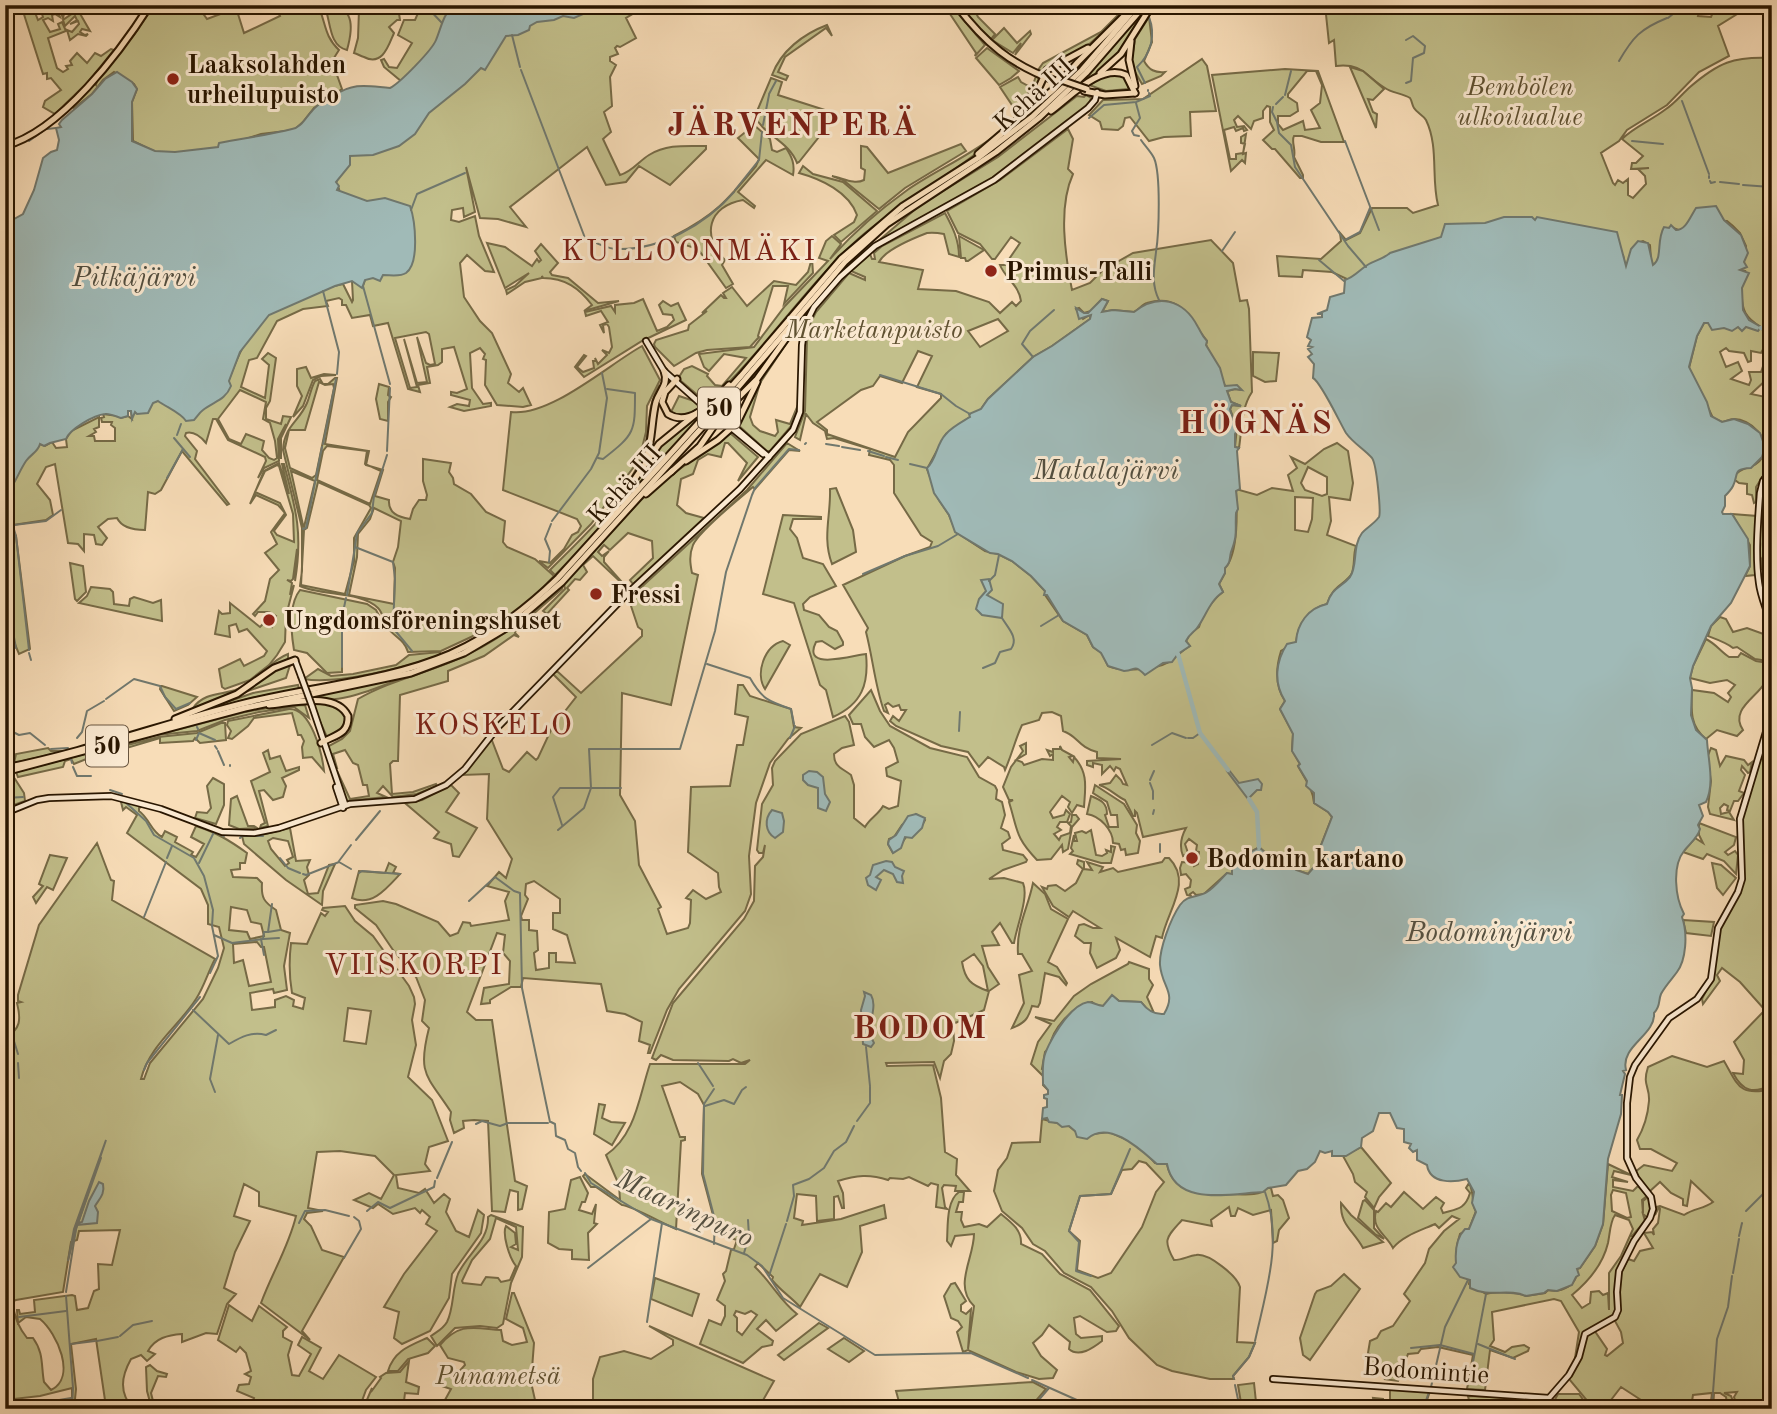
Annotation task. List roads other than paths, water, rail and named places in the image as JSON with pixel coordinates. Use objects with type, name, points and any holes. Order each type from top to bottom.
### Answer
[{"type":"main road","points":[[956,5],[980,34],[1014,59],[1044,75],[1096,93],[1117,96],[1135,91]]},
{"type":"main road","points":[[945,179],[1054,89],[1099,40],[1137,5]]},
{"type":"main road","name":"Kehä III","points":[[5,770],[257,700],[399,671],[450,654],[480,639],[522,611],[558,578],[749,367],[828,272],[849,251],[894,213],[1001,142],[1045,107],[1082,70],[1137,5]]},
{"type":"main road","name":"Kehä III","points":[[5,770],[245,708],[386,679],[430,667],[464,653],[506,628],[536,606],[620,517],[752,371],[845,262],[887,224],[1023,131],[1078,82],[1145,5]]},
{"type":"main road","points":[[1023,131],[1093,80],[1121,54],[1152,5]]},
{"type":"main road","points":[[5,146],[23,140],[43,127],[74,100],[123,47],[150,7]]},
{"type":"main road","points":[[1134,33],[1129,52],[1135,91]]},
{"type":"main road","points":[[1016,122],[1034,98],[1044,75],[1052,66],[1099,40]]},
{"type":"main road","points":[[1093,80],[1105,74],[1120,72],[1128,78],[1135,91]]},
{"type":"main road","points":[[5,813],[41,800],[61,797],[120,797],[218,830],[268,831],[344,806],[415,799],[436,791],[453,780],[465,769],[495,730],[620,601],[725,504],[796,425],[799,417],[805,325],[814,307],[841,278],[875,246],[1004,173],[1086,110],[1096,93]]},
{"type":"main road","points":[[620,517],[700,446],[723,413],[748,389],[768,364],[815,295]]},
{"type":"main road","points":[[640,471],[651,442],[656,405],[666,381],[664,371],[646,341],[674,378]]},
{"type":"main road","points":[[671,472],[733,427],[768,364]]},
{"type":"main road","points":[[591,541],[659,444],[749,367]]},
{"type":"main road","points":[[664,371],[767,456]]},
{"type":"main road","points":[[674,378],[663,398],[666,412],[673,417],[683,418],[697,413]]},
{"type":"main road","points":[[662,390],[674,378]]},
{"type":"main road","points":[[1772,469],[1763,481],[1759,493],[1758,573],[1759,587],[1768,610],[1772,632]]},
{"type":"main road","name":"Bodomintie","points":[[1273,1379],[1546,1398],[1553,1396],[1567,1379],[1577,1362],[1585,1334],[1609,1322],[1616,1315],[1619,1271],[1652,1214],[1651,1197],[1632,1171],[1627,1158],[1629,1081],[1635,1065],[1669,1018],[1700,996],[1711,979],[1718,928],[1738,892],[1742,879],[1740,819],[1766,732],[1772,656]]},
{"type":"main road","points":[[143,731],[244,691],[274,668],[294,660],[344,806]]},
{"type":"main road","points":[[245,708],[308,702],[337,704],[347,713],[347,727],[342,733],[322,742]]},
{"type":"water","name":"Pitkäjärvi","points":[[453,5],[604,5],[574,18],[563,16],[537,22],[518,35],[506,36],[485,70],[481,68],[429,113],[415,134],[399,146],[373,155],[350,156],[350,165],[336,182],[339,186],[337,190],[367,201],[385,198],[410,206],[415,231],[415,251],[406,273],[383,275],[380,281],[373,278],[365,280],[362,288],[352,281],[335,286],[269,315],[240,352],[229,381],[229,391],[194,420],[186,421],[158,401],[153,403],[148,413],[135,412],[132,419],[131,411],[128,411],[128,416],[121,418],[107,414],[95,417],[77,427],[66,439],[44,446],[40,444],[26,461],[5,496],[5,224],[23,214],[34,190],[43,158],[57,150],[59,140],[56,128],[61,127],[59,124],[62,120],[105,79],[117,72],[137,89],[132,102],[132,141],[155,151],[175,152],[218,147],[219,143],[295,128],[316,106],[341,92],[361,86],[390,88],[395,85],[433,45]]},
{"type":"water","name":"Bodominjärvi","points":[[1716,206],[1724,220],[1741,235],[1748,253],[1744,262],[1747,267],[1740,270],[1749,273],[1742,288],[1743,310],[1749,320],[1761,327],[1758,331],[1746,327],[1742,331],[1738,327],[1732,331],[1724,328],[1712,330],[1708,323],[1704,323],[1697,336],[1689,367],[1711,416],[1722,422],[1734,419],[1748,424],[1760,433],[1765,447],[1762,457],[1751,468],[1737,473],[1733,486],[1725,496],[1722,512],[1732,514],[1748,539],[1750,566],[1731,603],[1711,626],[1690,678],[1691,715],[1696,730],[1707,740],[1711,779],[1706,802],[1699,805],[1703,816],[1698,825],[1699,832],[1680,857],[1676,873],[1677,891],[1684,914],[1684,954],[1680,967],[1661,994],[1650,1028],[1628,1054],[1620,1095],[1621,1114],[1608,1159],[1603,1224],[1595,1246],[1577,1269],[1579,1275],[1572,1285],[1557,1291],[1548,1290],[1526,1296],[1470,1288],[1470,1280],[1460,1277],[1453,1267],[1460,1236],[1465,1229],[1469,1229],[1476,1212],[1472,1203],[1474,1192],[1467,1179],[1444,1181],[1433,1176],[1427,1165],[1417,1160],[1417,1150],[1413,1152],[1409,1148],[1411,1144],[1404,1142],[1404,1129],[1397,1128],[1390,1113],[1379,1113],[1373,1131],[1362,1138],[1361,1147],[1346,1156],[1332,1156],[1332,1151],[1320,1151],[1315,1162],[1307,1169],[1298,1171],[1286,1185],[1268,1188],[1263,1192],[1222,1195],[1207,1195],[1181,1187],[1172,1178],[1167,1164],[1157,1164],[1115,1134],[1105,1132],[1087,1139],[1077,1137],[1069,1126],[1062,1127],[1049,1122],[1047,1118],[1042,1119],[1043,1108],[1047,1107],[1044,1095],[1048,1094],[1043,1084],[1044,1058],[1054,1036],[1073,1010],[1088,1002],[1103,1006],[1112,995],[1119,1001],[1141,1002],[1151,1011],[1164,1014],[1169,995],[1161,973],[1161,951],[1169,925],[1183,902],[1210,890],[1227,873],[1232,874],[1232,867],[1237,859],[1259,847],[1268,855],[1280,853],[1296,870],[1308,874],[1321,859],[1320,848],[1332,817],[1314,803],[1314,793],[1306,786],[1307,781],[1292,751],[1293,734],[1280,709],[1285,701],[1277,679],[1278,664],[1287,644],[1296,642],[1299,629],[1309,613],[1327,604],[1334,591],[1350,577],[1359,538],[1379,517],[1379,507],[1372,458],[1346,433],[1313,378],[1314,364],[1308,357],[1312,354],[1308,349],[1312,347],[1308,346],[1311,340],[1307,337],[1312,318],[1322,317],[1322,314],[1317,314],[1327,310],[1330,297],[1344,293],[1345,280],[1390,253],[1441,237],[1445,224],[1485,223],[1504,217],[1532,217],[1535,220],[1537,217],[1617,232],[1626,266],[1631,249],[1638,241],[1648,243],[1653,265],[1658,258],[1664,227],[1669,228],[1671,225],[1676,230],[1682,228],[1696,208]]},
{"type":"water","name":"Matalajärvi","points":[[1102,299],[1108,301],[1102,312],[1134,312],[1160,301],[1169,302],[1185,310],[1207,341],[1206,345],[1220,368],[1225,386],[1237,385],[1242,390],[1227,391],[1231,402],[1241,406],[1232,405],[1230,409],[1233,420],[1240,425],[1235,434],[1235,447],[1239,448],[1240,489],[1236,491],[1238,509],[1235,541],[1219,584],[1223,592],[1187,639],[1190,646],[1172,662],[1163,663],[1145,675],[1136,668],[1124,671],[1108,666],[1087,635],[1063,621],[1047,595],[1044,595],[1045,591],[1031,576],[1012,561],[990,553],[955,532],[949,515],[934,493],[927,468],[948,431],[970,417],[969,414],[981,409],[988,399],[1033,357],[1090,319],[1091,315],[1079,319],[1076,308],[1088,313]]},
{"type":"water","points":[[989,579],[992,590],[987,595],[1003,604],[1002,618],[982,615],[976,609],[979,599],[986,591],[981,580]]},
{"type":"water","points":[[1229,770],[1239,783],[1258,779],[1262,784],[1261,790],[1257,790],[1248,799],[1227,771]]},
{"type":"water","points":[[809,771],[817,772],[823,777],[825,794],[830,802],[826,811],[818,808],[818,788],[803,780],[803,775]]},
{"type":"water","points":[[772,810],[782,813],[784,821],[783,832],[775,838],[767,825]]},
{"type":"water","points":[[916,814],[925,818],[922,828],[912,838],[905,837],[901,848],[893,853],[888,844],[889,840],[896,835],[908,816]]},
{"type":"water","points":[[886,861],[904,871],[903,883],[897,882],[893,874],[884,870],[876,877],[881,880],[876,890],[868,885],[866,878],[873,865]]},
{"type":"water","points":[[864,992],[871,995],[873,1000],[870,1030],[874,1043],[871,1047],[863,1044],[861,1010]]},
{"type":"water","points":[[106,1140],[78,1223],[82,1222],[99,1182],[103,1184],[103,1191],[95,1206],[98,1212],[97,1223],[77,1225],[68,1261],[74,1229]]},
{"type":"waterway","points":[[425,5],[442,23]]},
{"type":"waterway","points":[[1668,18],[1678,10],[1678,5]]},
{"type":"waterway","points":[[1145,83],[1137,67],[1151,44],[1149,17]]},
{"type":"waterway","points":[[1619,61],[1638,35],[1667,18]]},
{"type":"waterway","points":[[512,35],[520,67]]},
{"type":"waterway","points":[[1406,40],[1413,36],[1425,46],[1424,53],[1413,58],[1411,81],[1406,83]]},
{"type":"waterway","points":[[521,70],[585,238],[615,249],[649,245],[696,225],[734,192]]},
{"type":"waterway","points":[[1285,95],[1291,71]]},
{"type":"waterway","points":[[769,94],[776,81]]},
{"type":"waterway","points":[[1089,118],[1104,105],[1136,102],[1150,96],[1149,93]]},
{"type":"waterway","points":[[763,125],[769,95]]},
{"type":"waterway","points":[[1276,104],[1283,97]]},
{"type":"waterway","points":[[1682,101],[1709,174]]},
{"type":"waterway","points":[[1136,103],[1140,118],[1132,131],[1139,136]]},
{"type":"waterway","points":[[1273,107],[1279,133],[1291,145],[1295,167],[1348,246],[1366,267]]},
{"type":"waterway","points":[[47,129],[56,128]]},
{"type":"waterway","points":[[29,141],[43,131]]},
{"type":"waterway","points":[[735,190],[759,160],[762,132]]},
{"type":"waterway","points":[[1141,140],[1154,158],[1158,177],[1159,218],[1154,276],[1159,300]]},
{"type":"waterway","points":[[1345,141],[1379,230]]},
{"type":"waterway","points":[[1632,141],[1663,144]]},
{"type":"waterway","points":[[411,210],[417,194],[465,173]]},
{"type":"waterway","points":[[1710,181],[1715,182]]},
{"type":"waterway","points":[[1720,182],[1739,184]]},
{"type":"waterway","points":[[1743,185],[1771,187]]},
{"type":"waterway","points":[[1345,240],[1360,232],[1370,208]]},
{"type":"waterway","points":[[1222,251],[1235,232]]},
{"type":"waterway","points":[[1319,260],[1344,281]]},
{"type":"waterway","points":[[363,286],[390,384]]},
{"type":"waterway","points":[[323,291],[339,352],[337,374]]},
{"type":"waterway","points":[[1033,357],[1022,344],[1030,331],[1054,310]]},
{"type":"waterway","points":[[1761,328],[1772,329]]},
{"type":"waterway","points":[[552,521],[591,469],[599,453],[607,398],[602,373]]},
{"type":"waterway","points":[[880,375],[941,394],[970,414]]},
{"type":"waterway","points":[[323,444],[336,379]]},
{"type":"waterway","points":[[387,451],[390,388]]},
{"type":"waterway","points":[[598,458],[603,459],[622,444],[633,424],[635,393],[607,389]]},
{"type":"waterway","points":[[177,435],[181,424]]},
{"type":"waterway","points":[[174,438],[190,457]]},
{"type":"waterway","points":[[826,444],[839,446]]},
{"type":"waterway","points":[[303,529],[306,528],[322,447]]},
{"type":"waterway","points":[[842,447],[860,450]]},
{"type":"waterway","points":[[167,478],[183,449]]},
{"type":"waterway","points":[[558,830],[584,808],[591,788],[589,749],[680,749],[715,631],[726,572],[752,495],[789,449],[799,450]]},
{"type":"waterway","points":[[868,451],[884,456]]},
{"type":"waterway","points":[[1763,453],[1772,455]]},
{"type":"waterway","points":[[355,546],[357,533],[372,513],[374,496],[387,455]]},
{"type":"waterway","points":[[886,457],[898,460]]},
{"type":"waterway","points":[[910,464],[927,468]]},
{"type":"waterway","points":[[5,500],[16,536],[29,650]]},
{"type":"waterway","points":[[14,525],[46,521],[61,510]]},
{"type":"waterway","points":[[549,562],[550,551],[545,539],[551,524]]},
{"type":"waterway","points":[[863,574],[905,556],[938,546],[958,534]]},
{"type":"waterway","points":[[5,542],[16,536]]},
{"type":"waterway","points":[[347,595],[355,547],[393,562],[393,628],[412,651]]},
{"type":"waterway","points":[[989,581],[995,575],[999,555]]},
{"type":"waterway","points":[[5,590],[16,648]]},
{"type":"waterway","points":[[342,667],[342,617],[346,598]]},
{"type":"waterway","points":[[1041,626],[1059,615]]},
{"type":"waterway","points":[[983,668],[995,663],[1000,652],[1011,649],[1013,645],[1012,633],[1002,618]]},
{"type":"waterway","points":[[29,653],[31,660]]},
{"type":"waterway","points":[[1178,654],[1200,733],[1228,770]]},
{"type":"waterway","points":[[707,664],[750,678],[766,698],[791,709],[794,724]]},
{"type":"waterway","points":[[106,699],[134,679],[160,686],[165,697],[176,709],[190,703]]},
{"type":"waterway","points":[[77,738],[82,732],[87,711],[104,701]]},
{"type":"waterway","points":[[959,731],[960,712]]},
{"type":"waterway","points":[[790,738],[795,726]]},
{"type":"waterway","points":[[13,732],[19,735],[30,733],[45,745]]},
{"type":"waterway","points":[[196,740],[199,733],[215,740]]},
{"type":"waterway","points":[[1152,745],[1172,733],[1186,738]]},
{"type":"waterway","points":[[1188,738],[1200,733]]},
{"type":"waterway","points":[[51,749],[68,748]]},
{"type":"waterway","points":[[218,751],[224,765]]},
{"type":"waterway","points":[[71,759],[72,763]]},
{"type":"waterway","points":[[73,767],[77,776],[91,776]]},
{"type":"waterway","points":[[1150,780],[1154,771]]},
{"type":"waterway","points":[[1150,783],[1153,799]]},
{"type":"waterway","points":[[562,825],[553,797],[560,788],[621,788]]},
{"type":"waterway","points":[[110,790],[122,794]]},
{"type":"waterway","points":[[5,798],[23,797]]},
{"type":"waterway","points":[[1249,799],[1257,812],[1259,847]]},
{"type":"waterway","points":[[124,801],[146,821],[154,835],[194,858],[204,876],[213,910],[212,926],[218,956],[210,973]]},
{"type":"waterway","points":[[1153,814],[1154,810]]},
{"type":"waterway","points":[[356,840],[380,811]]},
{"type":"waterway","points":[[199,863],[214,832],[224,836]]},
{"type":"waterway","points":[[240,838],[263,836]]},
{"type":"waterway","points":[[1160,844],[1160,852]]},
{"type":"waterway","points":[[339,861],[351,845]]},
{"type":"waterway","points":[[167,858],[172,846]]},
{"type":"waterway","points":[[280,858],[288,868],[300,873]]},
{"type":"waterway","points":[[144,917],[166,862]]},
{"type":"waterway","points":[[303,874],[339,862],[351,869]]},
{"type":"waterway","points":[[359,873],[400,874]]},
{"type":"waterway","points":[[469,901],[495,877],[520,893],[522,988],[550,1122]]},
{"type":"waterway","points":[[214,935],[232,943],[263,939],[264,932],[268,932],[272,904]]},
{"type":"waterway","points":[[268,932],[280,930]]},
{"type":"waterway","points":[[263,939],[279,938]]},
{"type":"waterway","points":[[261,939],[264,955]]},
{"type":"waterway","points":[[144,1070],[200,997]]},
{"type":"waterway","points":[[193,1010],[229,1044],[247,1035],[266,1035],[276,1030]]},
{"type":"waterway","points":[[5,1039],[12,1035]]},
{"type":"waterway","points":[[215,1092],[210,1079],[218,1035]]},
{"type":"waterway","points":[[13,1038],[18,1054]]},
{"type":"waterway","points":[[866,1047],[870,1086]]},
{"type":"waterway","points":[[18,1063],[19,1078]]},
{"type":"waterway","points":[[698,1063],[713,1086]]},
{"type":"waterway","points":[[705,1106],[724,1100],[734,1104],[746,1087]]},
{"type":"waterway","points":[[857,1121],[870,1103],[870,1087]]},
{"type":"waterway","points":[[714,1089],[704,1104],[703,1174],[715,1220],[714,1244]]},
{"type":"waterway","points":[[5,1124],[8,1110]]},
{"type":"waterway","points":[[476,1124],[482,1121],[500,1126],[508,1123],[548,1123]]},
{"type":"waterway","name":"Maarinpuro","points":[[551,1122],[555,1124],[556,1136],[565,1140],[568,1149],[575,1153],[581,1171]]},
{"type":"waterway","points":[[787,1221],[794,1196],[793,1185],[809,1179],[824,1168],[834,1151],[846,1142],[854,1126]]},
{"type":"waterway","points":[[437,1178],[452,1142]]},
{"type":"waterway","points":[[1091,1276],[1076,1271],[1079,1242],[1069,1231],[1080,1196],[1111,1194],[1130,1149]]},
{"type":"waterway","points":[[66,1292],[76,1229],[101,1158]]},
{"type":"waterway","name":"Maarinpuro","points":[[585,1173],[591,1183],[651,1219],[747,1255],[762,1266],[783,1298],[875,1355],[971,1353],[1028,1378]]},
{"type":"waterway","points":[[367,1211],[378,1202],[390,1208],[434,1187],[435,1181]]},
{"type":"waterway","points":[[1746,1211],[1772,1185]]},
{"type":"waterway","points":[[1255,1341],[1268,1285],[1273,1247],[1273,1229],[1265,1192]]},
{"type":"waterway","points":[[299,1223],[305,1211],[325,1210],[349,1216]]},
{"type":"waterway","points":[[344,1258],[361,1229],[359,1221],[354,1217]]},
{"type":"waterway","points":[[588,1268],[651,1219]]},
{"type":"waterway","points":[[744,1253],[749,1236],[748,1220]]},
{"type":"waterway","points":[[647,1322],[662,1223]]},
{"type":"waterway","points":[[1739,1236],[1742,1223]]},
{"type":"waterway","points":[[769,1276],[786,1224]]},
{"type":"waterway","points":[[1733,1273],[1739,1239]]},
{"type":"waterway","points":[[1713,1392],[1717,1339],[1728,1307],[1732,1276]]},
{"type":"waterway","points":[[1431,1387],[1445,1327],[1468,1280]]},
{"type":"waterway","points":[[1473,1362],[1486,1294]]},
{"type":"waterway","points":[[66,1296],[73,1388],[72,1409]]},
{"type":"waterway","points":[[19,1317],[66,1311]]},
{"type":"waterway","points":[[7,1314],[12,1317]]},
{"type":"waterway","points":[[5,1320],[13,1317]]},
{"type":"waterway","points":[[120,1336],[133,1325],[152,1321]]},
{"type":"waterway","points":[[97,1341],[118,1337]]},
{"type":"waterway","points":[[71,1344],[95,1341]]},
{"type":"waterway","points":[[1234,1379],[1233,1376],[1249,1357],[1255,1343]]},
{"type":"waterway","points":[[1478,1344],[1515,1359]]},
{"type":"waterway","points":[[1411,1348],[1440,1345],[1474,1354]]},
{"type":"waterway","name":"Maarinpuro","points":[[1032,1380],[1097,1409]]},
{"type":"waterway","points":[[1235,1385],[1240,1409]]},
{"type":"waterway","points":[[1031,1409],[1049,1388]]},
{"type":"waterway","points":[[1423,1409],[1429,1392]]},
{"type":"waterway","points":[[1711,1409],[1713,1394]]},
{"type":"waterway","points":[[6,1409],[71,1398]]},
{"type":"waterway","points":[[370,1402],[380,1409]]},
{"type":"place","name":"Laaksolahden urheilupuisto","points":[[173,79]]},
{"type":"place","name":"Primus-Talli","points":[[991,271]]},
{"type":"place","name":"Fressi","points":[[596,594]]},
{"type":"place","name":"Ungdomsföreningshuset","points":[[269,620]]},
{"type":"place","name":"Bodomin kartano","points":[[1192,858]]},
{"type":"district","name":"JÄRVENPERÄ","points":[[793,123]]},
{"type":"district","name":"KULLOONMÄKI","points":[[689,250]]},
{"type":"district","name":"HÖGNÄS","points":[[1256,421]]},
{"type":"district","name":"KOSKELO","points":[[494,724]]},
{"type":"district","name":"VIISKORPI","points":[[414,964]]},
{"type":"district","name":"BODOM","points":[[920,1026]]},
{"type":"park label","name":"Bembölen ulkoilualue","points":[[1520,101]]},
{"type":"park label","name":"Marketanpuisto","points":[[874,329]]},
{"type":"park label","name":"Punametsä","points":[[498,1375]]}]
